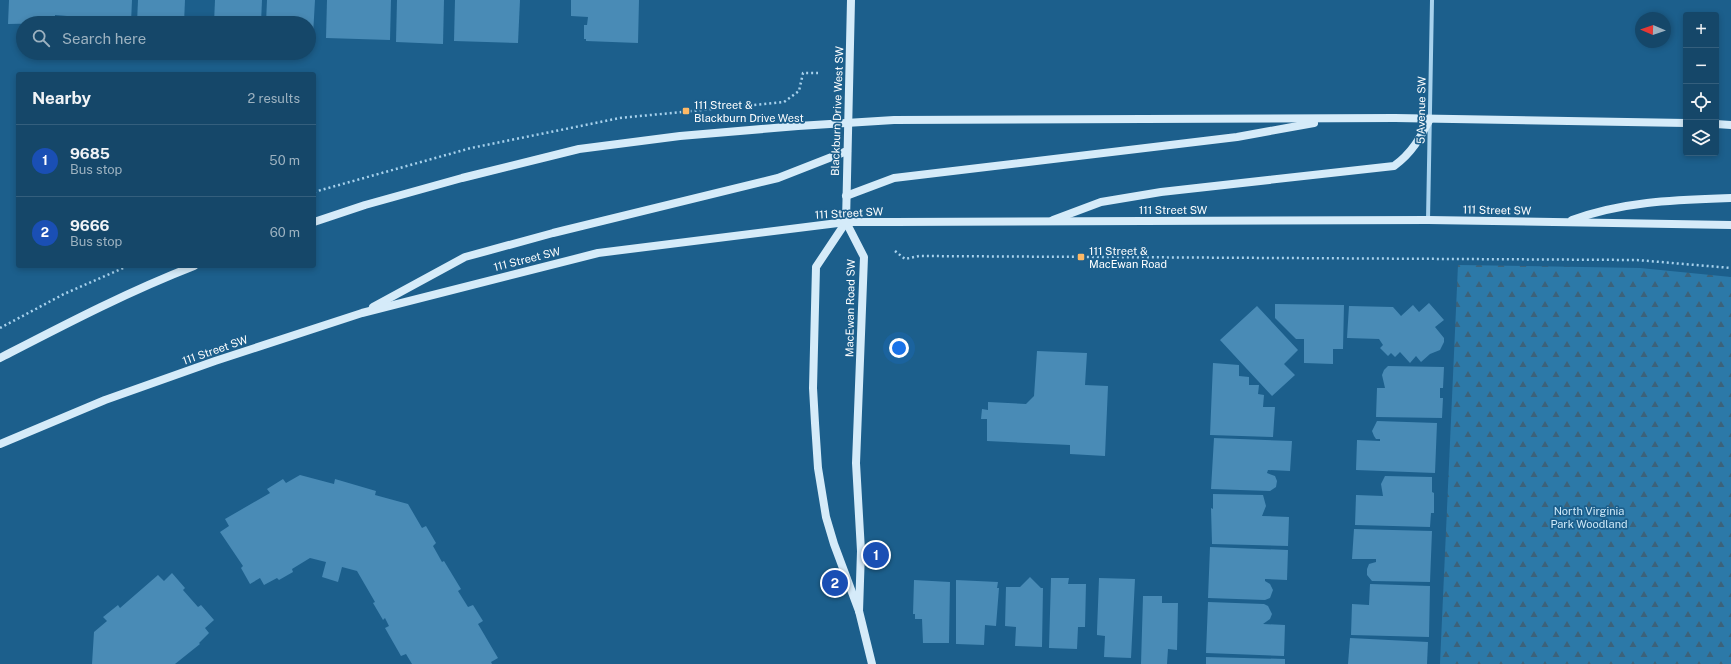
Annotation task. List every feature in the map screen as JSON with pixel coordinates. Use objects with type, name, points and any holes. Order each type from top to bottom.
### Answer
[{"type":"main road","name":"Blackburn Drive West SW","points":[[846,222],[851,0]]},
{"type":"main road","points":[[846,196],[894,178],[1237,137],[1334,119]]},
{"type":"main road","points":[[316,221],[365,205],[462,178],[579,149],[680,136],[848,122],[902,120],[1430,119],[1683,123]]},
{"type":"main road","points":[[1046,222],[1101,202],[1161,192],[1394,166],[1406,158],[1415,148],[1430,119]]},
{"type":"main road","points":[[1719,124],[1731,125]]},
{"type":"main road","points":[[362,313],[465,257],[553,233],[778,178],[847,151]]},
{"type":"main road","points":[[1567,222],[1598,211],[1633,204],[1731,198]]},
{"type":"main road","name":"111 Street SW","points":[[0,444],[142,387],[215,361],[362,313],[598,253],[846,222],[1428,220],[1731,226]]},
{"type":"main road","name":"MacEwan Road SW","points":[[859,611],[861,551],[856,463],[864,257],[846,222],[816,267],[813,388],[818,468],[826,517],[834,544],[859,611],[872,664]]},
{"type":"main road","points":[[0,358],[76,319],[158,280],[189,268]]},
{"type":"street","name":"5 Avenue SW","points":[[1428,220],[1432,0]]},
{"type":"path","points":[[800,91],[803,73],[818,73]]},
{"type":"path","points":[[895,251],[905,259],[919,256],[1622,260],[1731,268]]},
{"type":"path","points":[[0,328],[64,294],[123,268]]},
{"type":"green space","name":"North Virginia Park Woodland","points":[[1458,265],[1640,268],[1731,277],[1731,664],[1440,664]]},
{"type":"building","points":[[9,0],[132,0],[131,16],[16,16],[16,24],[8,24]]},
{"type":"building","points":[[138,0],[185,0],[184,16],[137,16]]},
{"type":"building","points":[[215,0],[262,0],[261,16],[214,16]]},
{"type":"building","points":[[267,0],[315,0],[314,16],[266,16]]},
{"type":"building","points":[[327,0],[391,0],[390,40],[326,38]]},
{"type":"building","points":[[397,0],[444,0],[443,44],[396,42]]},
{"type":"building","points":[[455,0],[520,0],[518,43],[454,41]]},
{"type":"building","points":[[571,0],[639,0],[638,43],[586,41],[586,39],[584,39],[584,25],[587,25],[588,17],[571,16]]},
{"type":"building","points":[[1429,303],[1444,320],[1435,327],[1444,338],[1444,342],[1440,350],[1430,354],[1421,362],[1416,356],[1410,363],[1400,352],[1395,357],[1391,353],[1388,356],[1380,348],[1383,345],[1379,339],[1347,338],[1349,306],[1393,307],[1401,316],[1413,305],[1419,312]]},
{"type":"building","points":[[1275,304],[1344,305],[1343,349],[1333,349],[1333,364],[1304,363],[1304,339],[1296,339],[1275,318]]},
{"type":"building","points":[[1257,306],[1298,350],[1284,364],[1295,375],[1272,396],[1220,340]]},
{"type":"building","points":[[1037,351],[1087,353],[1085,385],[1108,386],[1105,456],[1070,454],[1070,445],[987,441],[987,419],[981,419],[982,409],[988,410],[988,402],[1026,404],[1034,396]]},
{"type":"building","points":[[1213,363],[1239,365],[1239,376],[1249,377],[1249,385],[1259,385],[1258,394],[1264,395],[1263,407],[1275,407],[1273,437],[1210,435]]},
{"type":"building","points":[[1388,366],[1444,367],[1443,388],[1440,388],[1440,398],[1443,398],[1442,418],[1376,417],[1377,388],[1385,388],[1382,375]]},
{"type":"building","points":[[1377,421],[1437,423],[1435,473],[1356,470],[1357,440],[1380,441],[1380,439],[1376,439],[1372,431]]},
{"type":"building","points":[[1214,438],[1292,441],[1290,471],[1268,470],[1267,473],[1275,476],[1277,481],[1276,487],[1270,491],[1211,489]]},
{"type":"building","points":[[300,475],[334,484],[335,479],[376,491],[375,495],[408,504],[422,528],[426,526],[436,543],[433,546],[461,589],[458,591],[468,607],[473,605],[483,621],[478,624],[498,658],[491,662],[492,664],[412,664],[406,654],[401,656],[385,628],[389,626],[385,618],[383,620],[373,603],[375,602],[357,571],[342,567],[338,582],[322,577],[326,562],[310,558],[292,569],[293,572],[279,580],[277,578],[264,585],[260,578],[250,584],[241,568],[243,566],[220,532],[229,526],[225,519],[270,493],[267,489],[283,479],[286,483]]},
{"type":"building","points":[[1385,476],[1432,477],[1434,513],[1431,513],[1430,527],[1355,525],[1356,495],[1383,496],[1381,484]]},
{"type":"building","points":[[1213,494],[1263,495],[1266,506],[1262,516],[1289,517],[1288,546],[1212,544],[1211,508],[1213,509]]},
{"type":"building","points":[[1354,529],[1432,531],[1430,582],[1372,581],[1367,575],[1367,569],[1369,564],[1376,562],[1376,559],[1352,559]]},
{"type":"building","points":[[1210,547],[1288,550],[1287,580],[1265,579],[1273,590],[1270,598],[1265,600],[1208,598]]},
{"type":"building","points":[[172,573],[185,588],[183,590],[198,607],[201,605],[214,620],[205,628],[209,633],[199,643],[200,644],[175,664],[92,664],[94,632],[107,621],[103,617],[118,605],[120,608],[158,575],[164,581]]},
{"type":"building","points":[[1030,577],[1041,588],[1043,588],[1042,647],[1015,646],[1016,627],[1005,626],[1006,587],[1020,587]]},
{"type":"building","points":[[1051,578],[1069,578],[1068,584],[1086,584],[1085,627],[1078,627],[1077,649],[1049,648]]},
{"type":"building","points":[[1099,578],[1135,579],[1131,658],[1104,657],[1105,636],[1097,635]]},
{"type":"building","points":[[914,580],[950,582],[949,643],[923,643],[922,619],[915,619],[915,614],[913,614]]},
{"type":"building","points":[[956,580],[998,582],[997,588],[999,588],[996,626],[985,625],[984,645],[956,644]]},
{"type":"building","points":[[1370,584],[1430,586],[1429,637],[1351,635],[1352,604],[1369,605]]},
{"type":"building","points":[[1143,596],[1162,596],[1162,603],[1178,603],[1177,650],[1168,649],[1167,664],[1141,664]]},
{"type":"building","points":[[1208,602],[1264,604],[1268,606],[1272,614],[1270,619],[1263,624],[1285,625],[1284,656],[1206,653]]},
{"type":"building","points":[[1350,638],[1428,642],[1427,664],[1348,664]]},
{"type":"building","points":[[1206,657],[1285,659],[1285,664],[1206,664]]},
{"type":"place","name":"111 Street & Blackburn Drive West","points":[[686,111]]},
{"type":"place","name":"111 Street & MacEwan Road","points":[[1081,257]]},
{"type":"place","name":"9685","points":[[876,555]]},
{"type":"place","name":"9666","points":[[835,583]]}]
